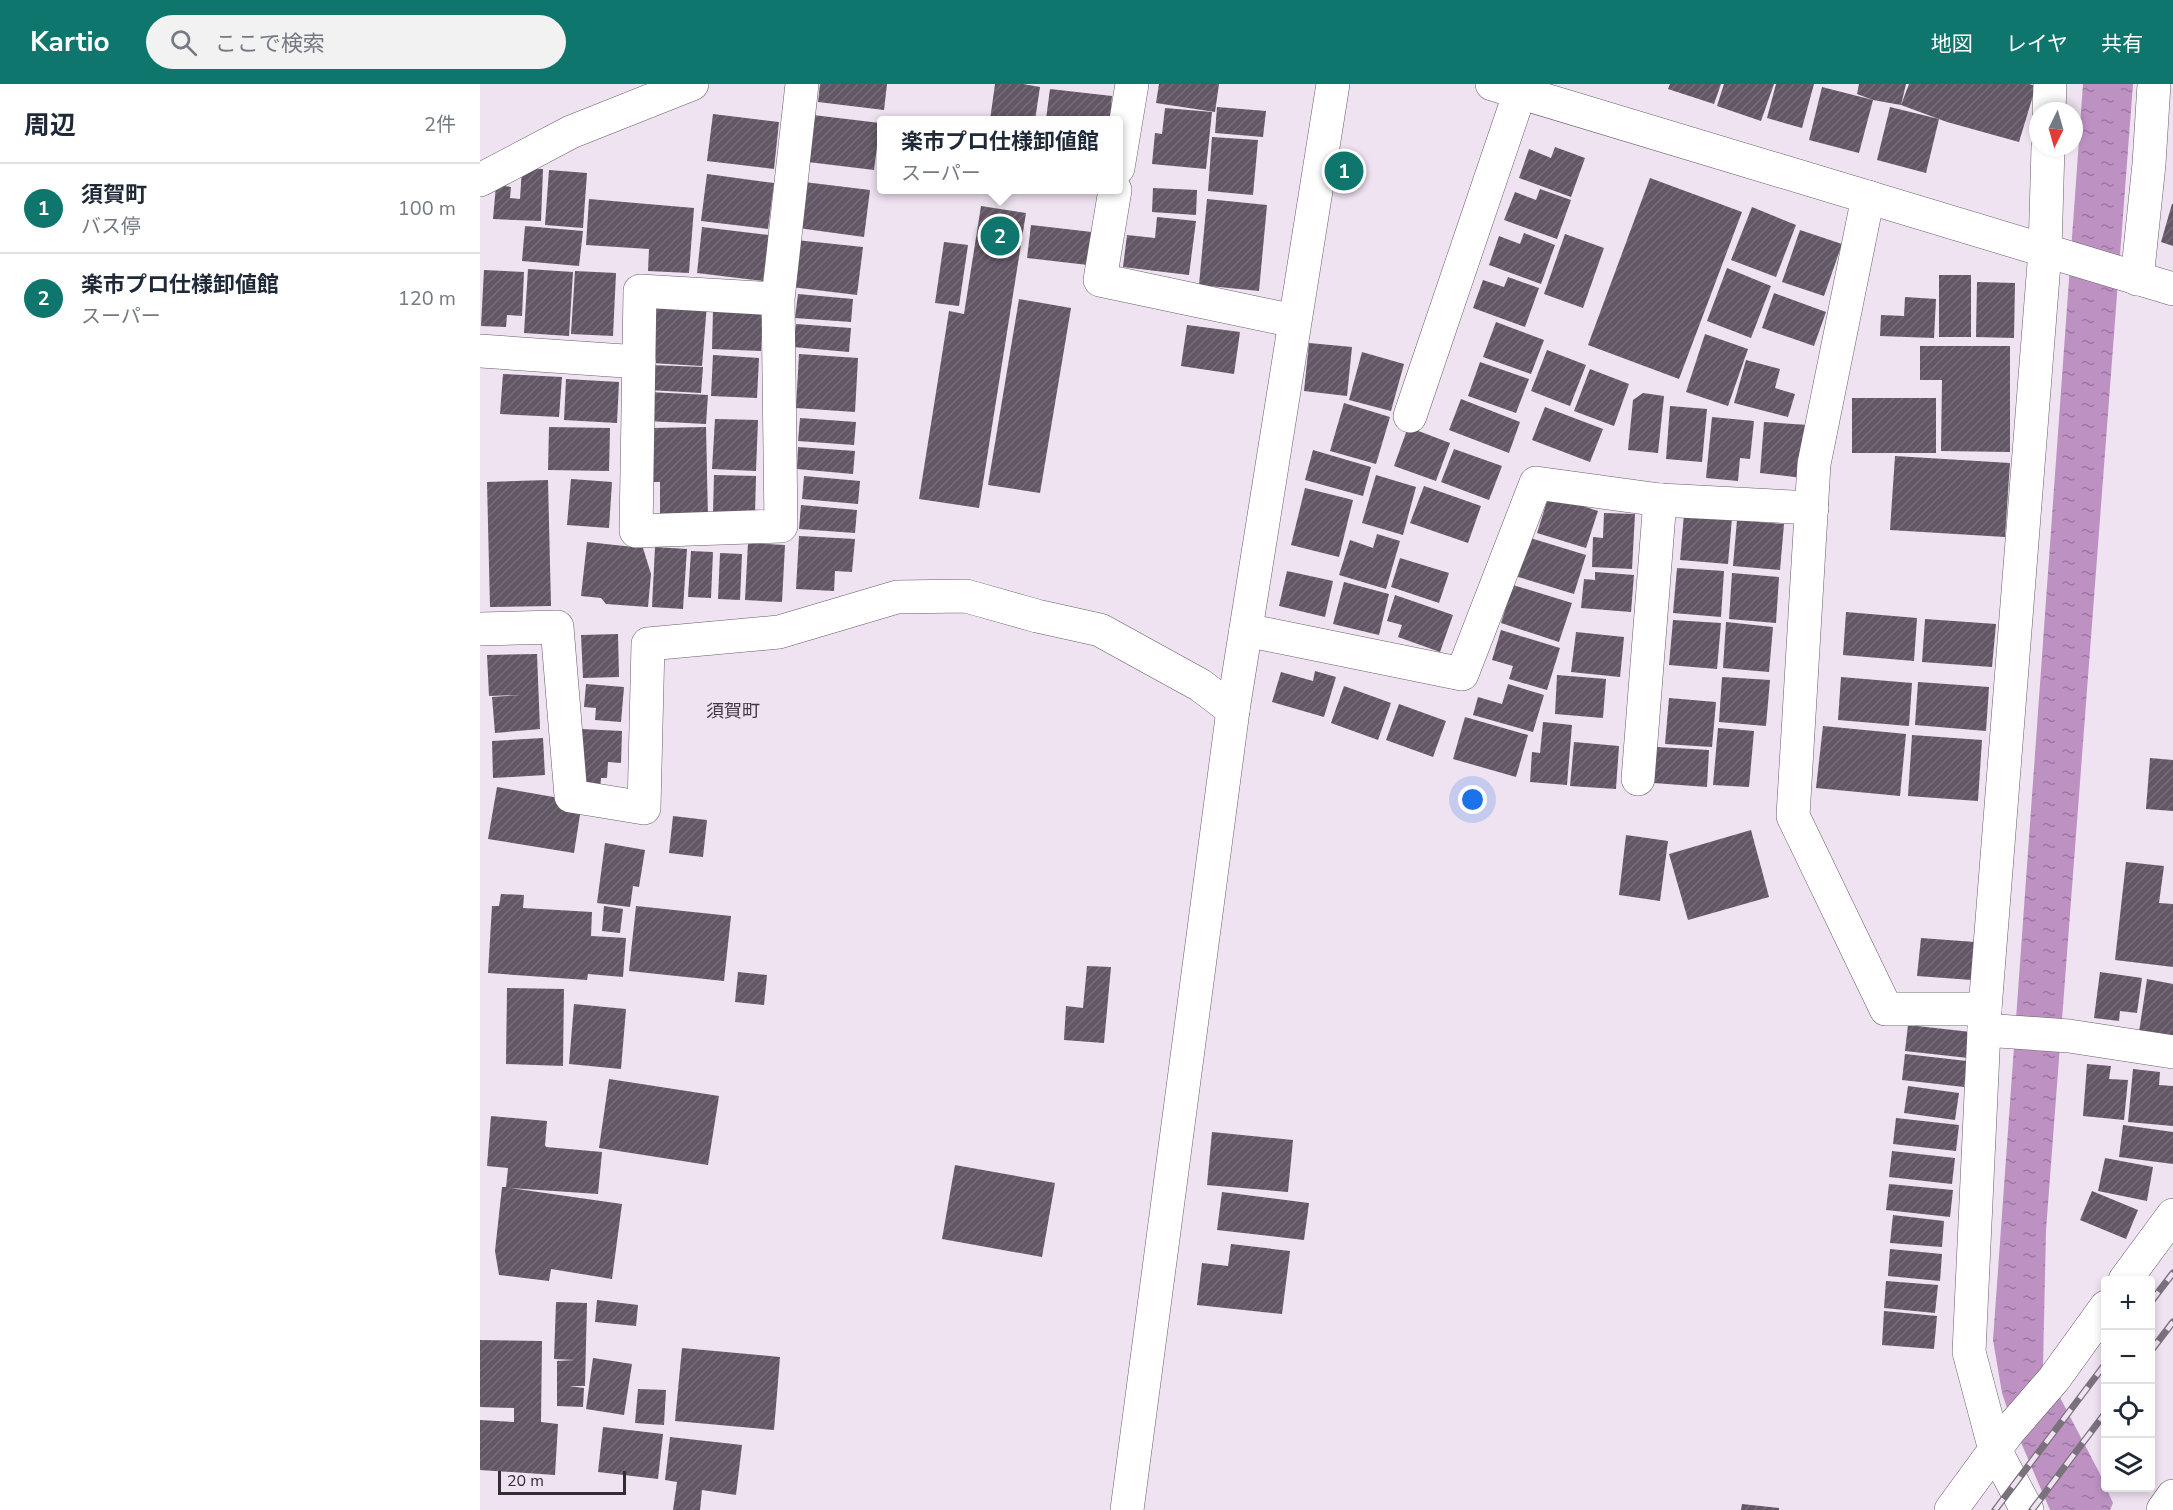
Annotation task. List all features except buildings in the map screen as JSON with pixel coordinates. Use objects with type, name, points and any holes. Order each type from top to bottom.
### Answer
[{"type":"street","points":[[480,180],[571,132],[692,84]]},
{"type":"street","points":[[778,299],[640,291],[636,531],[781,526],[778,299],[802,84]]},
{"type":"street","points":[[1123,142],[1132,84]]},
{"type":"street","points":[[1127,1510],[1233,710],[1333,84]]},
{"type":"street","points":[[2049,102],[2050,84]]},
{"type":"street","points":[[2137,279],[2161,164],[2154,84]]},
{"type":"street","points":[[1410,416],[1527,90],[1868,197],[2173,289]]},
{"type":"street","points":[[2027,1510],[1969,1352],[1984,1020],[2045,251],[2048,156]]},
{"type":"street","points":[[1114,194],[1100,280],[1294,321]]},
{"type":"street","points":[[1868,197],[1814,464],[1793,816],[1886,1009],[1984,1020],[2173,1052]]},
{"type":"street","points":[[480,351],[639,362]]},
{"type":"street","points":[[1246,630],[1462,674],[1536,483],[1660,500],[1812,508]]},
{"type":"street","points":[[1638,779],[1660,500]]},
{"type":"street","points":[[480,629],[557,627],[571,796],[644,808],[648,644],[778,632],[897,597],[966,597],[1100,630],[1200,685],[1233,710]]},
{"type":"street","points":[[2129,1276],[2168,1222]]},
{"type":"street","points":[[1951,1510],[2002,1441],[2054,1379],[2101,1314]]},
{"type":"street","points":[[2163,1510],[2173,1496]]},
{"type":"water","points":[[2083,84],[2133,84],[2046,1230],[2043,1365],[2099,1472],[2101,1492],[2108,1492],[2113,1503],[2110,1510],[2050,1510],[2010,1417],[2002,1393],[1993,1340],[2078,156],[2083,156]]},
{"type":"railway","points":[[2155,1296],[2173,1273]]},
{"type":"railway","points":[[2155,1345],[2173,1322]]},
{"type":"railway","points":[[1995,1510],[2101,1370]]},
{"type":"railway","points":[[2032,1510],[2101,1419]]},
{"type":"place","name":"須賀町","points":[[1344,171]]},
{"type":"place","name":"楽市プロ仕様卸値館","points":[[1000,236]]},
{"type":"district","name":"須賀町","points":[[733,711]]}]
